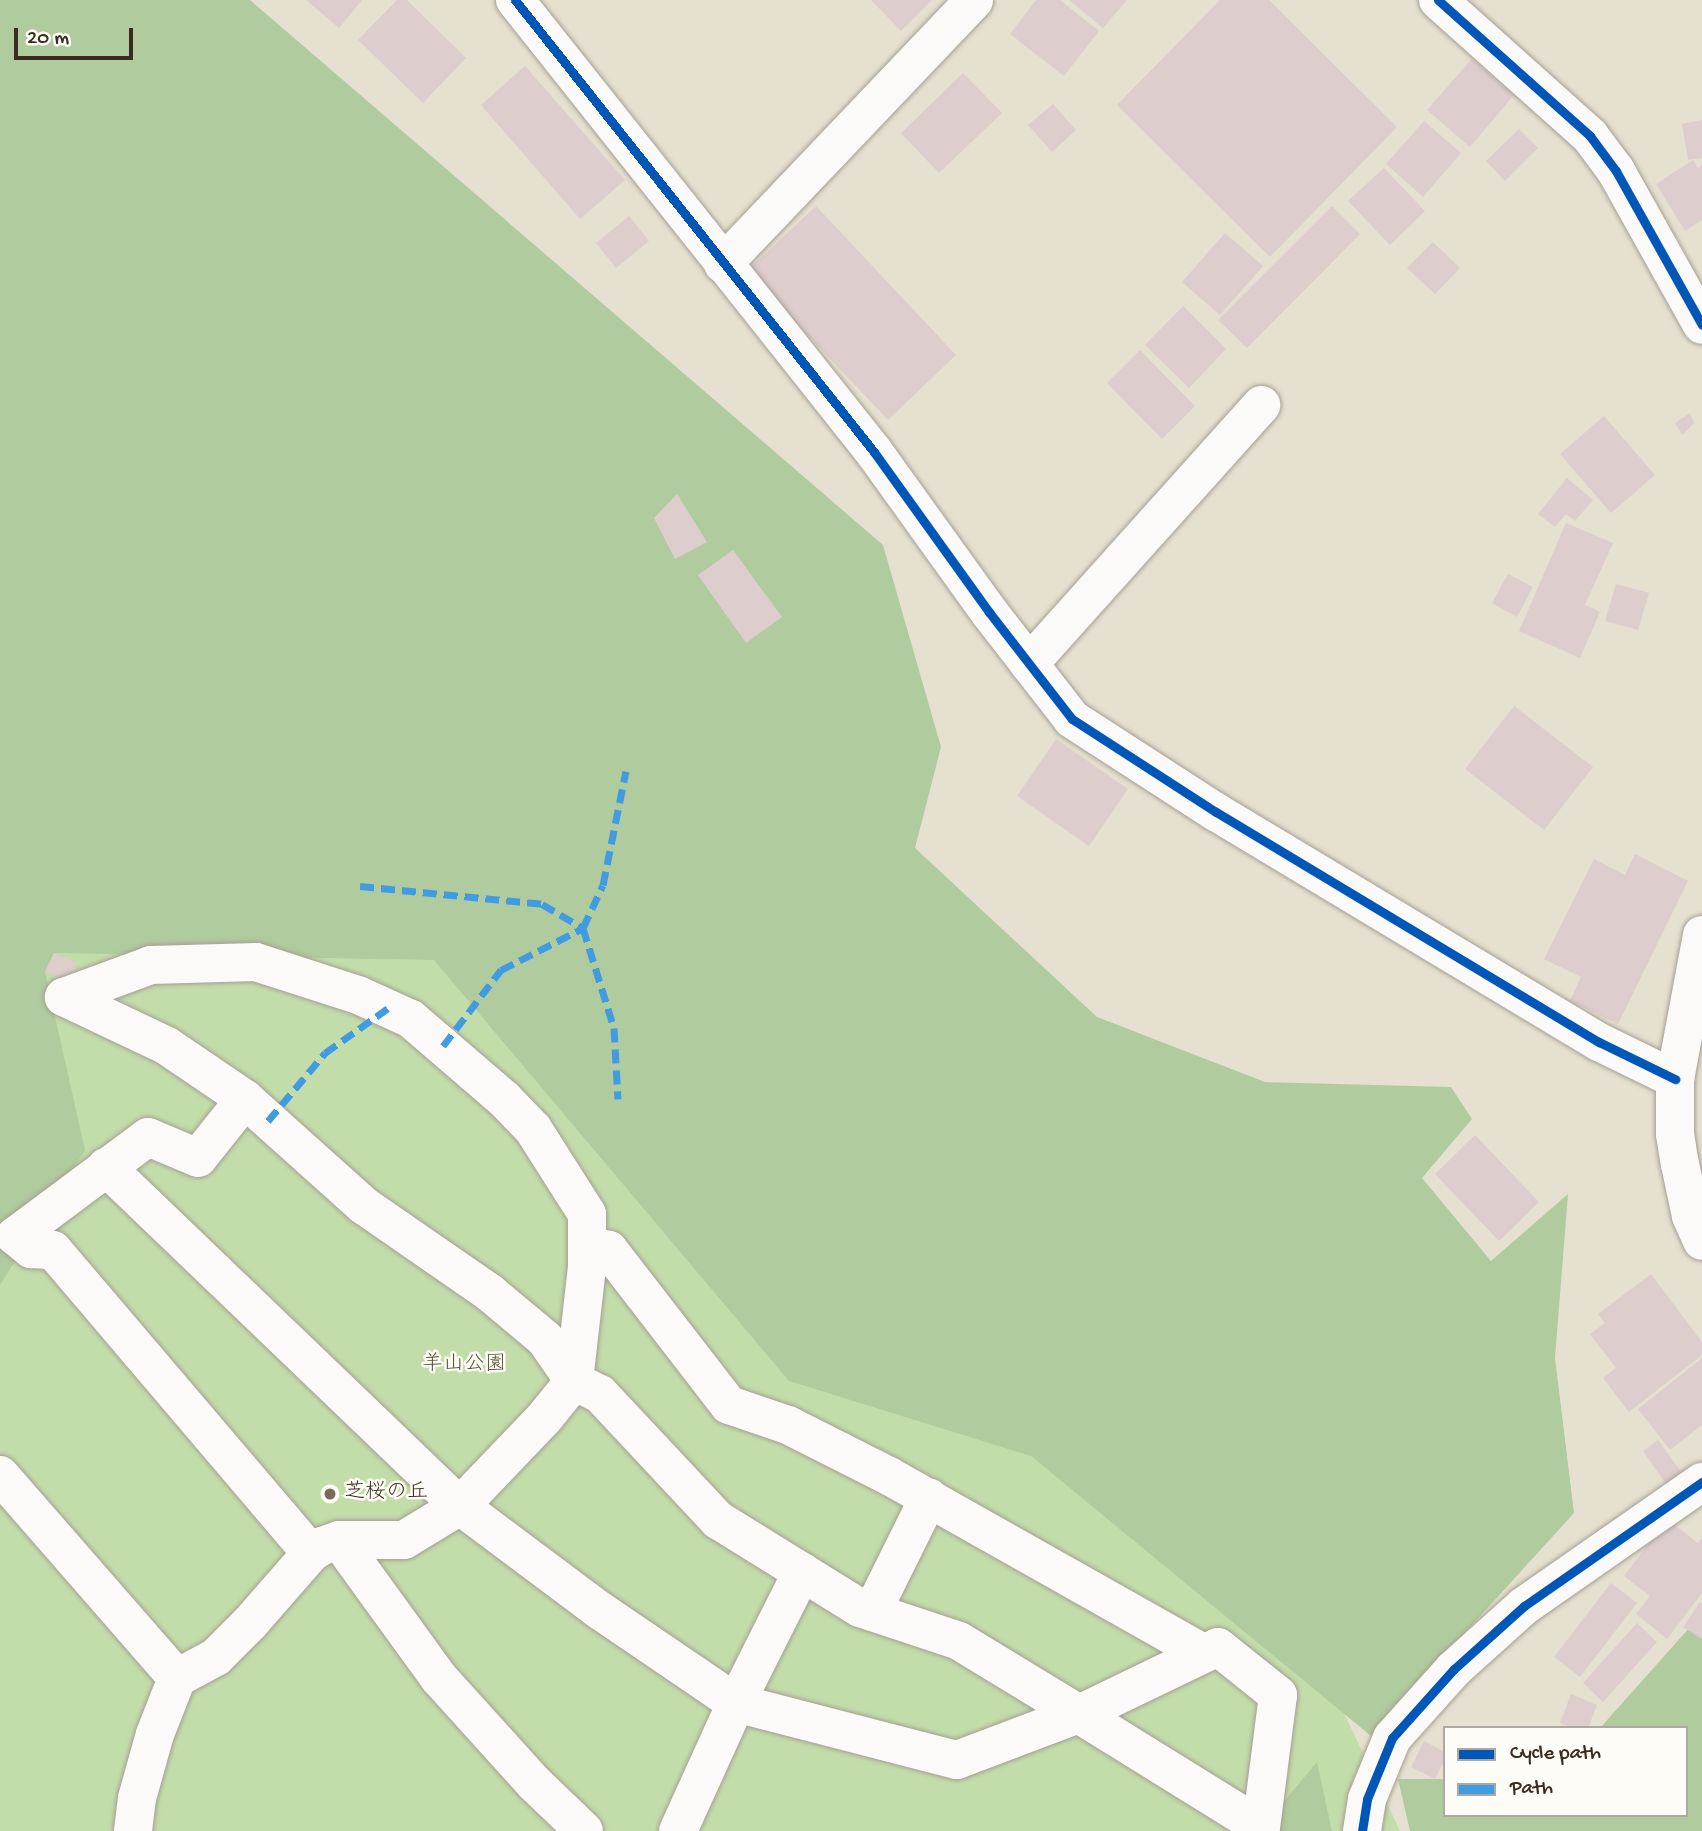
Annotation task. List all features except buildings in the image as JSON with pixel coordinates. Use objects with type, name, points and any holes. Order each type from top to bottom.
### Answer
[{"type":"street","points":[[515,0],[874,452],[1072,719],[1216,812],[1599,1042],[1675,1079]]},
{"type":"street","points":[[723,264],[974,0]]},
{"type":"street","points":[[1438,0],[1590,136],[1616,171],[1702,325]]},
{"type":"street","points":[[1029,664],[1261,405]]},
{"type":"street","points":[[1702,935],[1675,1079],[1675,1134],[1691,1216],[1702,1241]]},
{"type":"street","points":[[106,1167],[460,1506],[599,1609],[736,1703],[957,1760],[1079,1714],[1218,1647],[1278,1695],[1267,1830],[1079,1714],[958,1641],[860,1608],[718,1520],[600,1394],[574,1381],[545,1339],[490,1293],[363,1205],[245,1099],[167,1046],[64,997],[151,965],[256,962],[358,995],[411,1019],[504,1099],[533,1129],[587,1214],[587,1246],[574,1381],[545,1417],[460,1506],[404,1540],[325,1546],[216,1657],[177,1678],[155,1734],[137,1798],[133,1831]]},
{"type":"street","points":[[8,1244],[148,1137],[198,1158],[245,1099]]},
{"type":"street","points":[[8,1244],[53,1250],[325,1546],[534,1783],[584,1831]]},
{"type":"street","points":[[587,1246],[609,1250],[729,1405],[788,1425],[929,1497],[1203,1653]]},
{"type":"street","points":[[0,1475],[177,1678]]},
{"type":"street","points":[[1362,1831],[1367,1799],[1392,1738],[1454,1668],[1524,1606],[1702,1482]]},
{"type":"street","points":[[872,1612],[929,1497]]},
{"type":"street","points":[[678,1831],[736,1703],[802,1572]]},
{"type":"green space","points":[[0,0],[250,0],[883,545],[941,747],[915,848],[1097,1017],[1265,1082],[1451,1087],[1472,1119],[1422,1178],[1491,1261],[1568,1194],[1555,1358],[1574,1513],[1371,1736],[1031,1456],[789,1381],[434,960],[54,953],[45,972],[85,1150],[0,1285]]},
{"type":"green space","name":"羊山公園","points":[[0,694],[551,775],[1342,1709],[1400,1831],[0,1831]]},
{"type":"green space","points":[[1702,1624],[1702,1831],[1410,1831],[1398,1779],[1443,1779],[1443,1817],[1688,1817],[1688,1726],[1602,1726],[1691,1626]]},
{"type":"green space","points":[[1317,1762],[1332,1831],[1259,1831]]},
{"type":"marked path","points":[[443,1046],[501,970],[583,928],[603,885],[626,771]]},
{"type":"marked path","points":[[360,886],[542,904],[583,928],[614,1028],[618,1099]]},
{"type":"marked path","points":[[268,1121],[325,1053],[388,1008]]},
{"type":"cycle path","points":[[515,0],[874,452],[989,612],[1072,719],[1216,812],[1599,1042],[1675,1079]]},
{"type":"cycle path","points":[[1438,0],[1590,136],[1616,171],[1702,325]]},
{"type":"cycle path","points":[[1362,1831],[1367,1799],[1392,1738],[1454,1669],[1524,1606],[1702,1482]]},
{"type":"place","name":"芝桜の丘","points":[[330,1494]]}]
